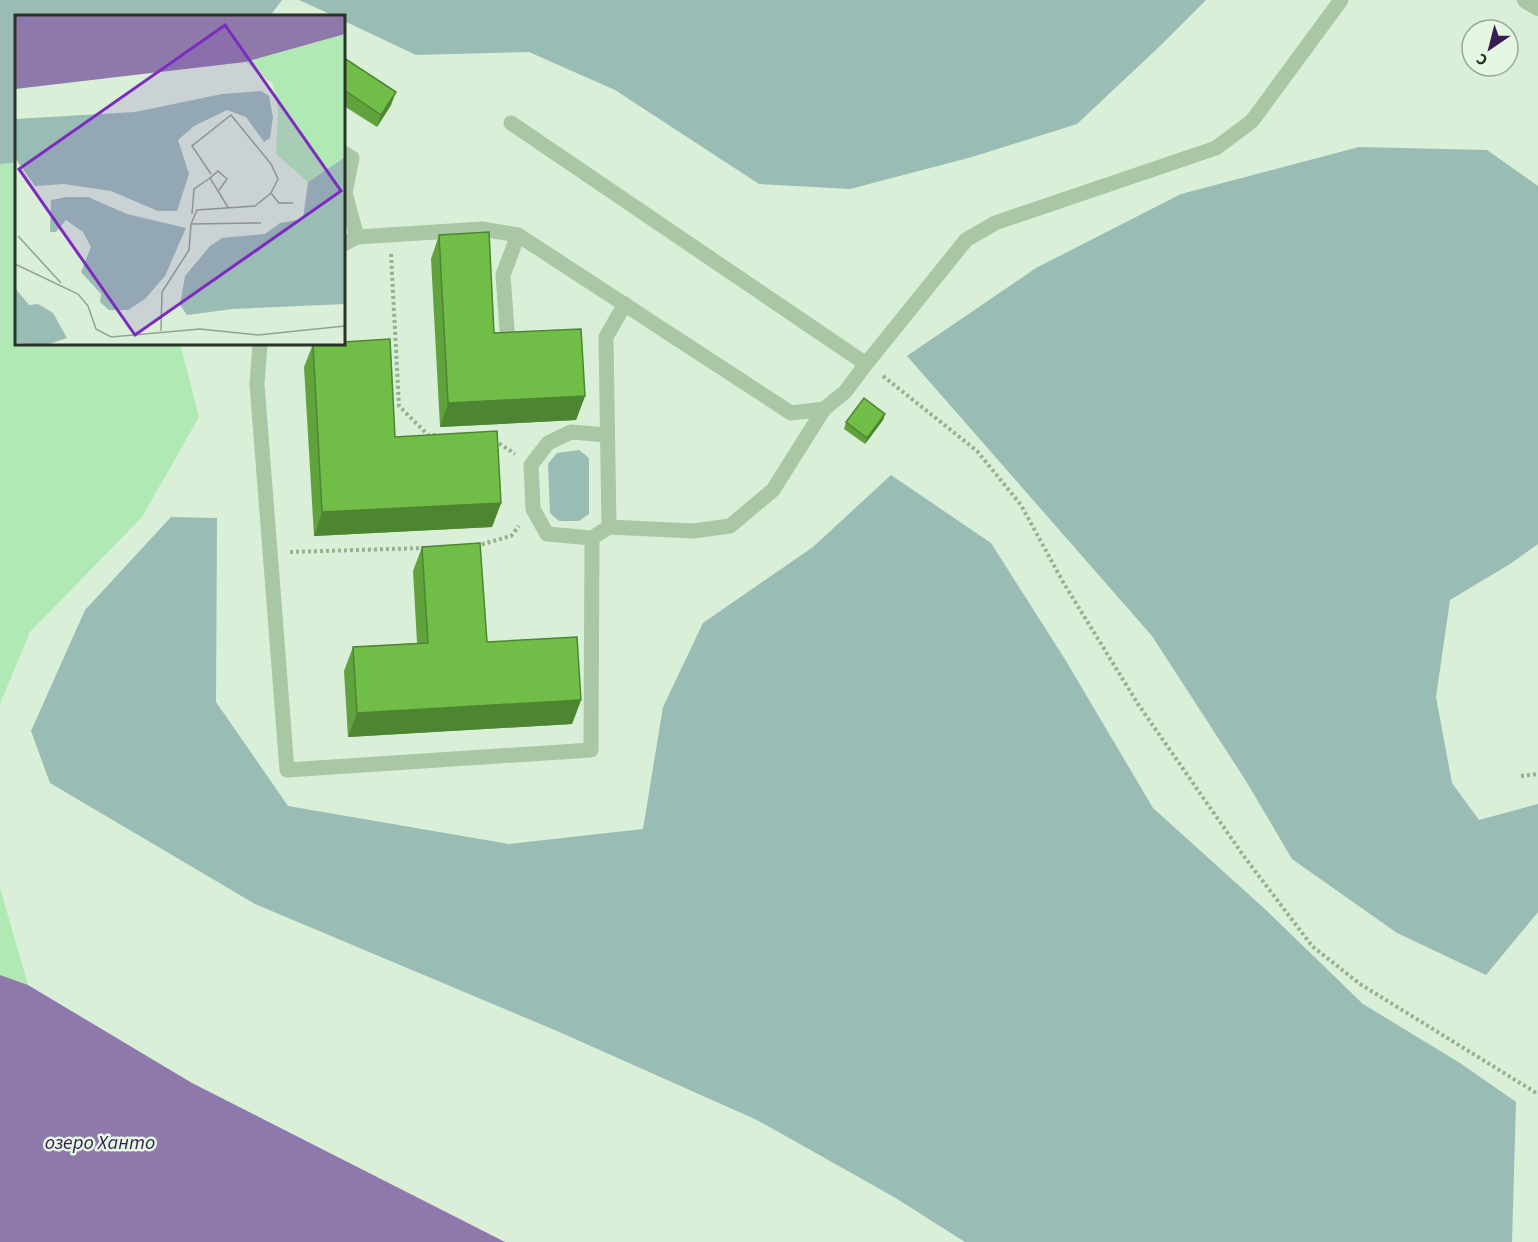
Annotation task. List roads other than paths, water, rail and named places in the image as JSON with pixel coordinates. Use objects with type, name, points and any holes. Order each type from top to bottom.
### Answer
[{"type":"street","points":[[1526,0],[1538,7]]},
{"type":"lane","points":[[607,435],[571,432],[548,443],[531,465],[533,509],[547,534],[592,538],[609,527],[693,531],[730,526],[773,490],[824,410],[845,392],[966,240],[995,222],[1216,148],[1252,121],[1341,0]]},
{"type":"lane","points":[[511,123],[866,364]]},
{"type":"lane","points":[[345,154],[352,158],[345,193],[350,240],[482,229],[518,235],[791,413],[824,410]]},
{"type":"lane","points":[[508,344],[503,275],[518,235]]},
{"type":"lane","points":[[609,527],[606,336],[625,304]]},
{"type":"lane","points":[[260,345],[257,384],[287,771],[591,750],[592,538]]},
{"type":"water","name":"озеро Ханто","points":[[0,975],[28,985],[192,1083],[505,1242],[0,1242]]}]
